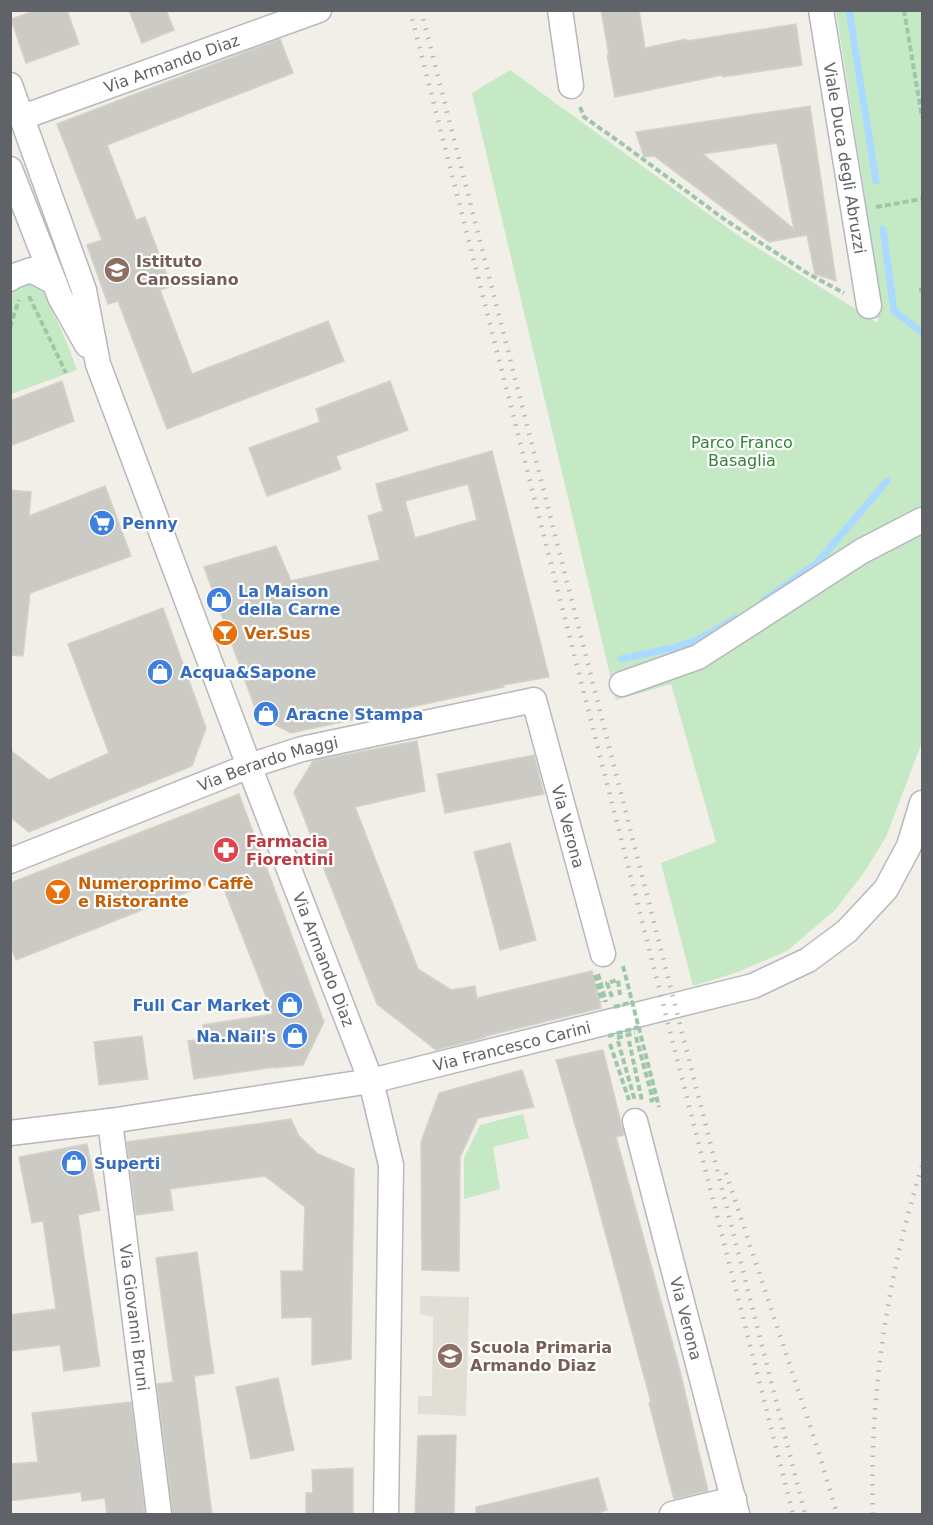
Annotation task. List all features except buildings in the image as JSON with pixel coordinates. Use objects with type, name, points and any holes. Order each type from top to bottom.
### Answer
[{"type":"street","name":"Via Armando Diaz","points":[[23,117],[319,10]]},
{"type":"street","points":[[560,10],[571,86]]},
{"type":"street","name":"Viale Duca degli Abruzzi","points":[[821,10],[869,306]]},
{"type":"street","name":"Via Armando Diaz","points":[[10,85],[84,290],[98,364]]},
{"type":"street","points":[[11,176],[23,117]]},
{"type":"street","name":"Via Armando Diaz","points":[[11,176],[60,297],[98,364],[249,766],[371,1081],[391,1165],[386,1515]]},
{"type":"street","points":[[15,287],[14,276],[31,270],[54,282]]},
{"type":"street","points":[[622,684],[698,657],[862,551],[922,520]]},
{"type":"street","name":"Via Berardo Maggi","points":[[10,861],[249,766],[302,749],[534,700]]},
{"type":"street","name":"Via Verona","points":[[534,700],[611,964]]},
{"type":"street","name":"Via Francesco Carini","points":[[10,1133],[110,1121],[371,1081],[627,1021],[753,986],[808,960],[847,932],[886,889],[909,846],[922,803]]},
{"type":"street","name":"Via Verona","points":[[640,1111],[736,1507]]},
{"type":"street","name":"Via Giovanni Bruni","points":[[110,1121],[159,1515]]},
{"type":"street","points":[[672,1515],[736,1507]]},
{"type":"path","points":[[904,10],[922,117]]},
{"type":"path","points":[[571,86],[585,117],[724,219],[807,273],[869,306]]},
{"type":"path","points":[[854,212],[922,199]]},
{"type":"path","points":[[10,327],[15,287]]},
{"type":"path","points":[[28,295],[66,373]]},
{"type":"path","points":[[627,1021],[643,1102],[653,1100],[627,1021],[611,964],[597,972],[608,1010],[627,1021],[659,1107],[640,1111]]},
{"type":"path","points":[[627,1021],[608,1036],[640,1111]]},
{"type":"path","points":[[627,1021],[640,1111]]},
{"type":"shaded area","name":"Scuola Primaria Armando Diaz","points":[[420,1296],[469,1297],[466,1416],[418,1414],[418,1396],[432,1396],[433,1317],[420,1314]]},
{"type":"green space","name":"Parco Franco Basaglia","points":[[836,11],[922,11],[922,742],[886,837],[865,871],[835,910],[787,951],[738,972],[693,986],[661,863],[716,842],[671,684],[616,700],[472,93],[510,70],[743,239],[878,323],[867,209]]},
{"type":"green space","points":[[31,284],[44,292],[77,370],[11,394],[11,292]]},
{"type":"green space","points":[[523,1114],[529,1138],[493,1147],[500,1189],[464,1199],[464,1158],[480,1125]]},
{"type":"waterway","points":[[849,10],[876,181]]},
{"type":"waterway","points":[[883,229],[894,311],[922,332]]},
{"type":"waterway","points":[[763,601],[817,563],[887,481]]},
{"type":"waterway","points":[[621,659],[673,648],[697,640],[736,618]]},
{"type":"railway","points":[[410,10],[793,1514]]},
{"type":"railway","points":[[421,10],[805,1514]]},
{"type":"railway","points":[[873,1514],[874,1426],[883,1338],[899,1251],[922,1166]]},
{"type":"railway","points":[[726,1173],[837,1514]]},
{"type":"place","name":"Istituto Canossiano","points":[[117,270]]},
{"type":"place","name":"Penny","points":[[102,523]]},
{"type":"place","name":"La Maison della Carne","points":[[219,600]]},
{"type":"place","name":"Ver.Sus","points":[[225,633]]},
{"type":"place","name":"Acqua&Sapone","points":[[160,672]]},
{"type":"place","name":"Aracne Stampa","points":[[266,714]]},
{"type":"place","name":"Farmacia Fiorentini","points":[[226,850]]},
{"type":"place","name":"Numeroprimo Caffè e Ristorante","points":[[58,892]]},
{"type":"place","name":"Full Car Market","points":[[290,1005]]},
{"type":"place","name":"Na.Nail's","points":[[295,1036]]},
{"type":"place","name":"Superti","points":[[74,1163]]},
{"type":"place","name":"Scuola Primaria Armando Diaz","points":[[450,1356]]}]
